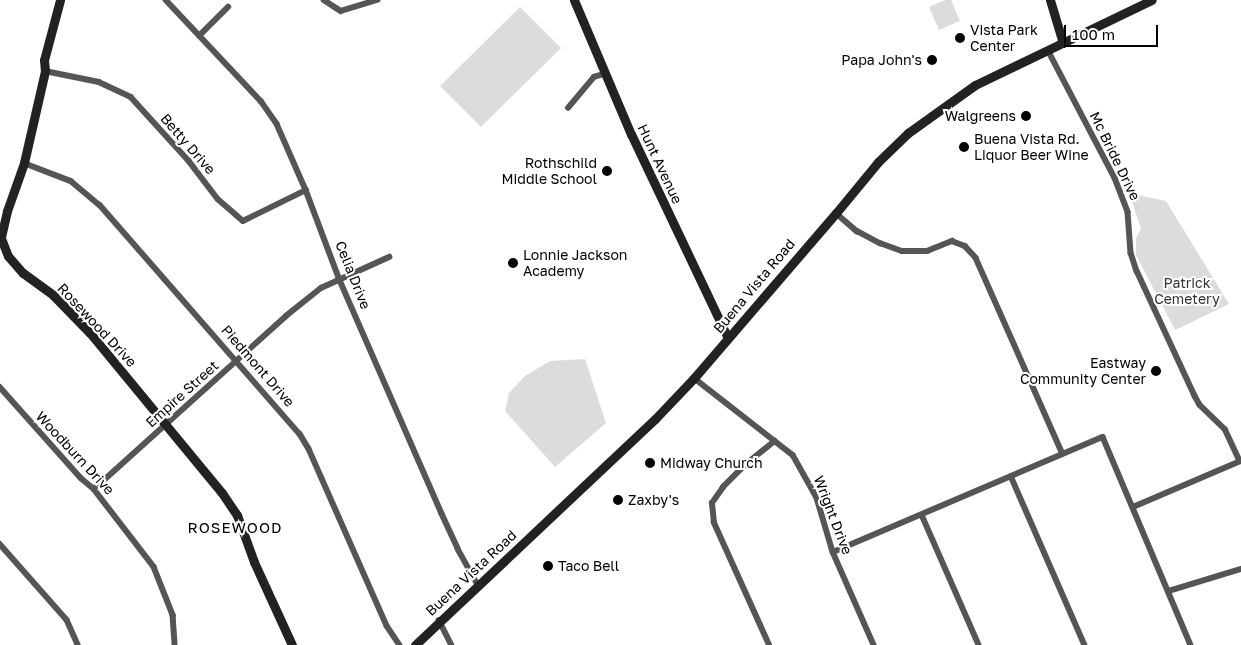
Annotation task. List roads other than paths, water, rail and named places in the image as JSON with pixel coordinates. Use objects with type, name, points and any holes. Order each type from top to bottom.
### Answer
[{"type":"street","name":"Rosewood Drive","points":[[60,0],[44,60],[45,71],[24,163],[7,211],[1,238],[8,256],[23,273],[53,295],[90,334],[167,424],[222,493],[237,515],[254,562],[292,645]]},
{"type":"street","name":"Celia Drive","points":[[166,0],[261,101],[277,124],[306,190],[339,278],[458,549],[478,585]]},
{"type":"street","points":[[324,0],[341,11],[377,0]]},
{"type":"street","name":"Hunt Avenue","points":[[574,0],[604,74],[662,202],[728,338]]},
{"type":"street","points":[[1050,0],[1063,43]]},
{"type":"street","name":"Buena Vista Road","points":[[415,645],[646,428],[694,378],[878,162],[908,133],[975,85],[1152,0]]},
{"type":"street","points":[[198,36],[228,7]]},
{"type":"street","name":"Mc Bride Drive","points":[[1048,50],[1115,178],[1128,212],[1131,253],[1136,271],[1195,396],[1200,405],[1225,429],[1241,461]]},
{"type":"street","name":"Betty Drive","points":[[45,71],[99,82],[131,97],[189,161],[218,198],[243,220],[306,190]]},
{"type":"street","points":[[568,108],[594,77],[604,74]]},
{"type":"street","name":"Piedmont Drive","points":[[24,163],[70,181],[100,205],[300,434],[309,449],[386,626],[400,645]]},
{"type":"street","points":[[836,213],[857,231],[880,243],[902,251],[927,252],[952,241],[965,246],[976,258],[1063,454]]},
{"type":"street","name":"Empire Street","points":[[94,489],[307,299],[321,288],[339,278],[389,257]]},
{"type":"street","name":"Wright Drive","points":[[694,378],[793,455],[816,498],[833,552],[874,645]]},
{"type":"street","name":"Woodburn Drive","points":[[0,387],[81,478],[94,489],[154,567],[173,615],[175,645]]},
{"type":"street","points":[[833,552],[1103,437],[1191,645]]},
{"type":"street","points":[[769,645],[714,522],[712,503],[723,488],[745,465],[775,441]]},
{"type":"street","points":[[1133,507],[1241,461]]},
{"type":"street","points":[[1011,476],[1085,645]]},
{"type":"street","points":[[922,515],[979,645]]},
{"type":"street","points":[[0,544],[67,620],[78,645]]},
{"type":"street","points":[[1169,591],[1241,569]]},
{"type":"street","points":[[440,620],[452,645]]},
{"type":"place","name":"Vista Park Center","points":[[960,38]]},
{"type":"place","name":"Papa John's","points":[[932,60]]},
{"type":"place","name":"Walgreens","points":[[1026,116]]},
{"type":"place","name":"Buena Vista Rd. Liquor Beer Wine","points":[[964,147]]},
{"type":"place","name":"Rothschild Middle School","points":[[607,171]]},
{"type":"place","name":"Lonnie Jackson Academy","points":[[513,263]]},
{"type":"place","name":"Eastway Community Center","points":[[1156,371]]},
{"type":"place","name":"Midway Church","points":[[650,463]]},
{"type":"place","name":"Zaxby's","points":[[618,500]]},
{"type":"place","name":"Taco Bell","points":[[548,566]]},
{"type":"district","name":"ROSEWOOD","points":[[235,528]]},
{"type":"park label","name":"Patrick Cemetery","points":[[1187,292]]}]
